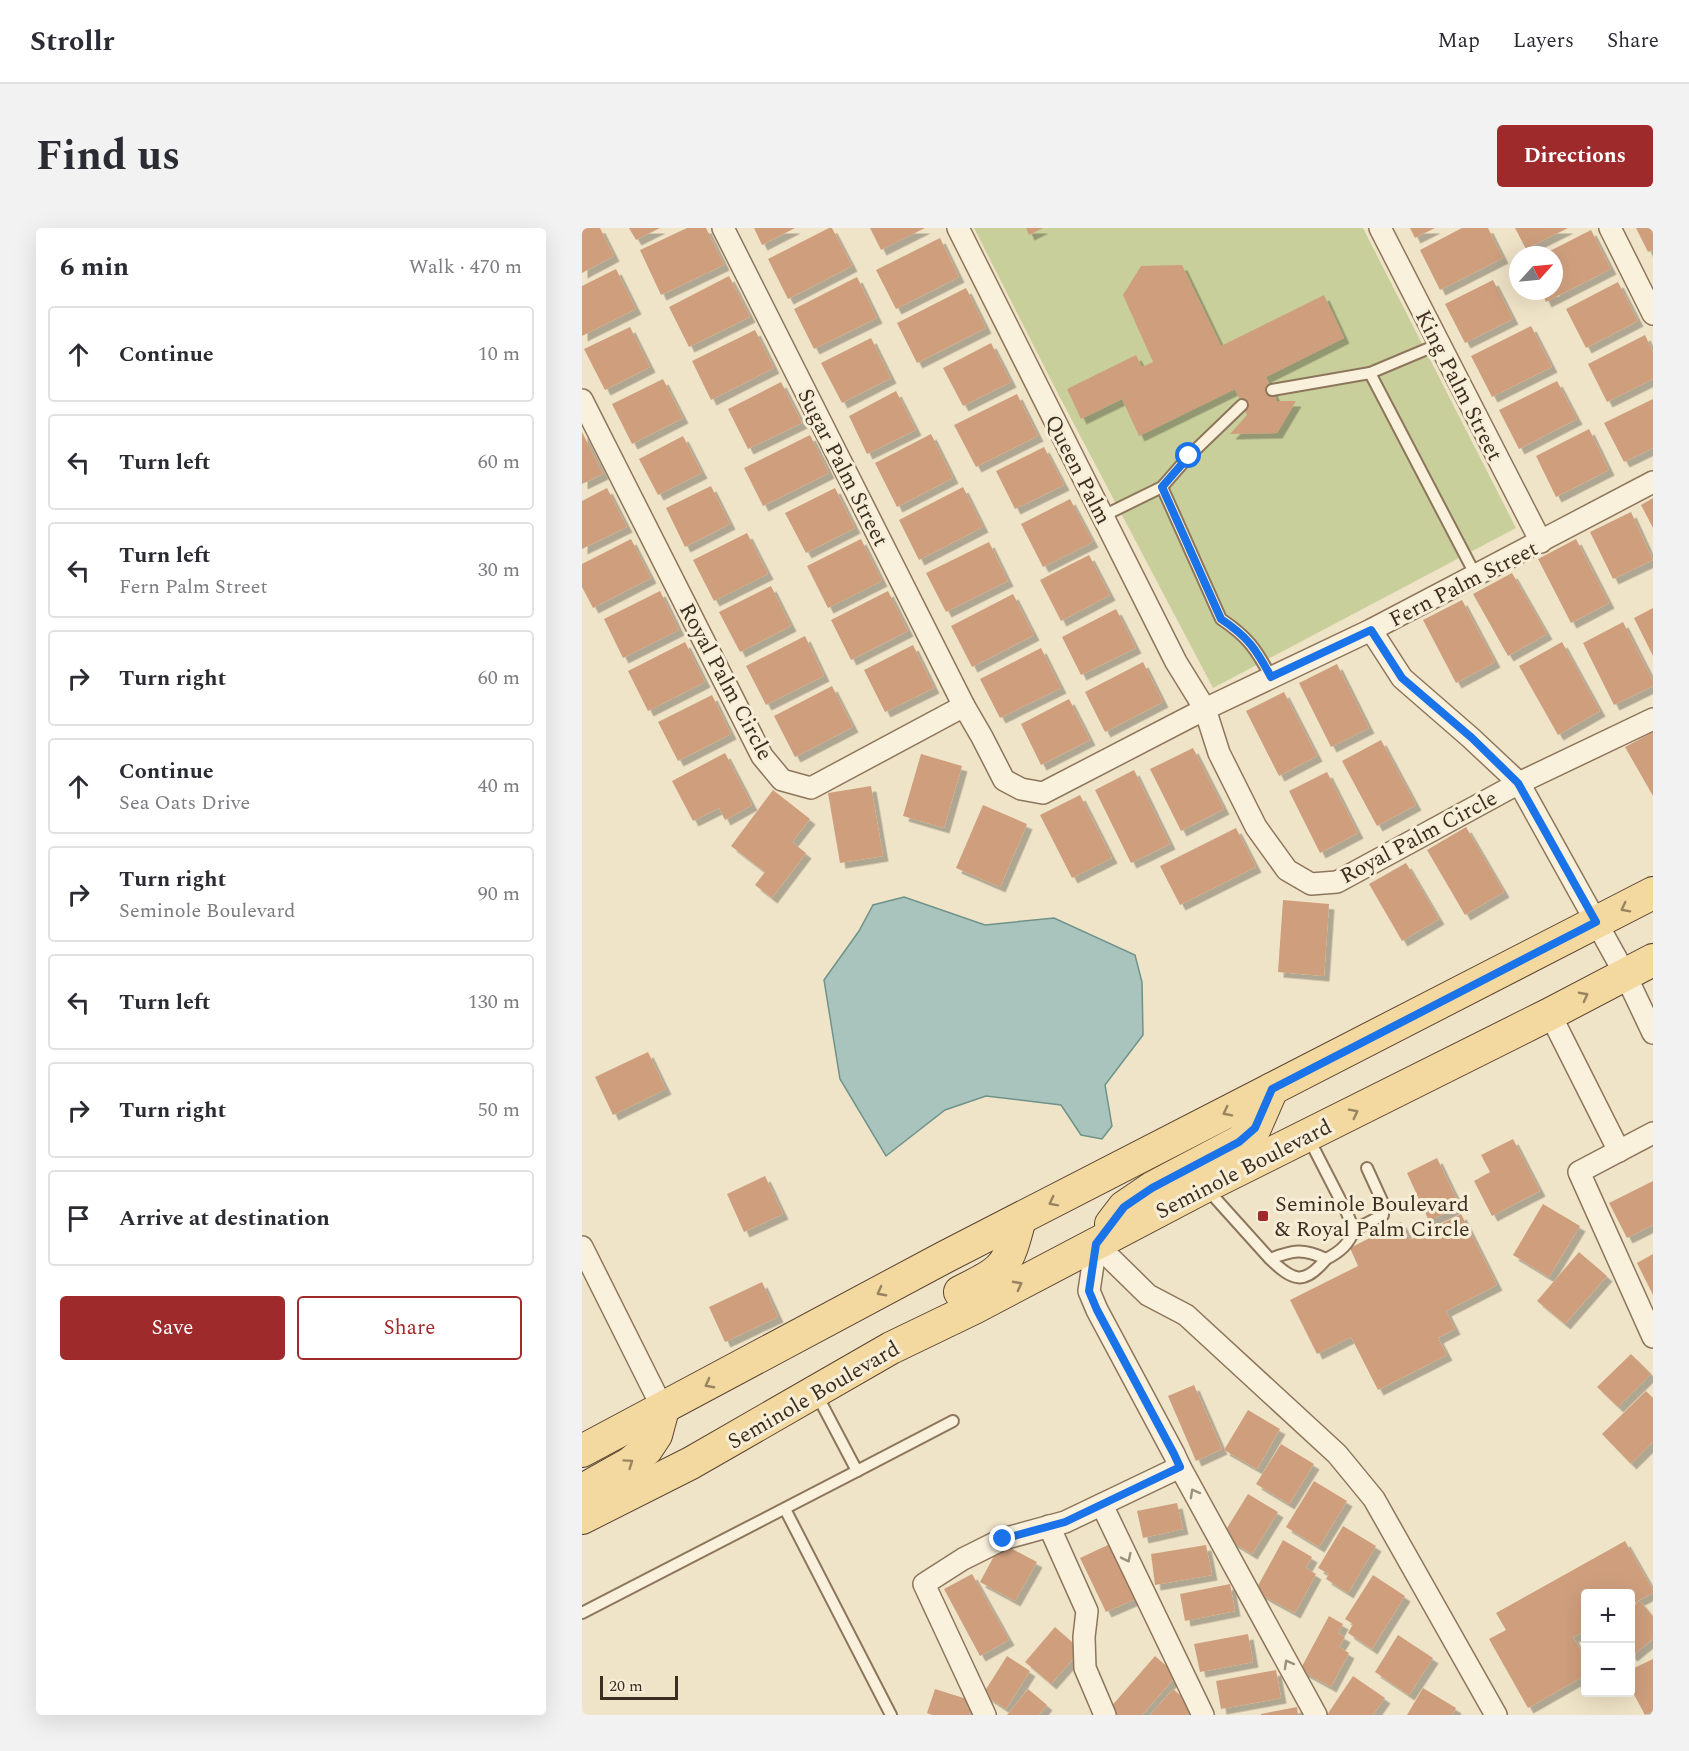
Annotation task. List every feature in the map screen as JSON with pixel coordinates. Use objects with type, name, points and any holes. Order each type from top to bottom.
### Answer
[{"type":"main road","points":[[582,1451],[1020,1219],[1653,893]]},
{"type":"main road","name":"Seminole Boulevard","points":[[582,1518],[690,1463],[891,1348],[974,1308],[1204,1187],[1653,960]]},
{"type":"main road","points":[[1096,1244],[1124,1207],[1152,1188],[1239,1142],[1255,1128],[1272,1089]]},
{"type":"main road","points":[[891,1348],[901,1326],[913,1316],[992,1276],[1005,1264],[1011,1253],[1020,1219]]},
{"type":"main road","points":[[582,1496],[585,1488],[629,1464],[646,1450],[656,1435],[663,1409]]},
{"type":"street","name":"Sugar Palm Street","points":[[723,228],[964,706]]},
{"type":"street","name":"Queen Palm","points":[[958,228],[1176,662],[1205,709]]},
{"type":"street","name":"King Palm Street","points":[[1380,228],[1541,542]]},
{"type":"street","points":[[1610,228],[1653,314]]},
{"type":"street","name":"Royal Palm Circle","points":[[582,400],[762,756],[782,780],[812,788],[964,706]]},
{"type":"street","name":"Fern Palm Street","points":[[1205,709],[1371,630],[1653,482]]},
{"type":"street","points":[[1371,630],[1402,678],[1472,738],[1518,783],[1625,974],[1653,1033]]},
{"type":"street","points":[[964,706],[1004,780],[1021,789],[1043,793],[1205,709]]},
{"type":"street","name":"Royal Palm Circle","points":[[1205,709],[1219,753],[1256,827],[1287,870],[1311,885],[1337,882],[1518,783],[1653,719]]},
{"type":"street","points":[[1550,1014],[1619,1151]]},
{"type":"street","points":[[1653,1133],[1579,1172],[1653,1337]]},
{"type":"street","points":[[1096,1244],[1089,1291],[1180,1467],[1316,1715]]},
{"type":"street","points":[[1096,1244],[1148,1295],[1186,1315],[1337,1454],[1374,1500],[1496,1715]]},
{"type":"street","points":[[583,1249],[663,1409]]},
{"type":"street","points":[[985,1715],[924,1584],[963,1559],[1003,1539],[1065,1522],[1180,1467]]},
{"type":"street","points":[[1102,1505],[1203,1715]]},
{"type":"street","points":[[1049,1526],[1087,1611],[1084,1637],[1085,1668],[1105,1715]]},
{"type":"lane","points":[[1272,390],[1370,373],[1439,344]]},
{"type":"lane","points":[[1370,373],[1476,576]]},
{"type":"lane","points":[[1103,516],[1162,487],[1189,456],[1242,405]]},
{"type":"lane","points":[[1162,487],[1221,619],[1240,632],[1257,652],[1271,677]]},
{"type":"lane","points":[[1204,1187],[1286,1274],[1300,1278],[1316,1272],[1326,1259],[1337,1254],[1351,1241],[1354,1230],[1307,1136]]},
{"type":"lane","points":[[1354,1230],[1383,1215],[1383,1203],[1367,1168]]},
{"type":"lane","points":[[1270,1259],[1288,1252],[1310,1251],[1326,1259]]},
{"type":"lane","points":[[816,1392],[857,1471]]},
{"type":"lane","points":[[582,1613],[953,1421]]},
{"type":"lane","points":[[785,1509],[891,1715]]},
{"type":"green space","points":[[974,228],[1363,228],[1516,528],[1213,688],[1055,388]]},
{"type":"water","points":[[904,897],[985,925],[1054,918],[1135,955],[1142,982],[1143,1035],[1105,1085],[1112,1126],[1102,1139],[1081,1135],[1061,1105],[986,1096],[945,1110],[886,1156],[840,1079],[824,980],[859,931],[873,905]]},
{"type":"building","points":[[582,228],[600,228],[614,256],[582,273]]},
{"type":"building","points":[[629,228],[660,228],[636,240]]},
{"type":"building","points":[[687,228],[706,228],[724,265],[661,295],[640,250]]},
{"type":"building","points":[[754,228],[795,228],[762,245]]},
{"type":"building","points":[[832,228],[852,266],[788,299],[768,259]]},
{"type":"building","points":[[870,228],[925,228],[881,250]]},
{"type":"building","points":[[1026,228],[1043,228],[1029,235]]},
{"type":"building","points":[[1410,228],[1435,228],[1415,238]]},
{"type":"building","points":[[1462,228],[1488,228],[1503,258],[1440,290],[1420,250]]},
{"type":"building","points":[[1515,228],[1568,228],[1532,246],[1524,246]]},
{"type":"building","points":[[1636,228],[1653,228],[1653,250],[1648,252]]},
{"type":"building","points":[[1591,230],[1611,269],[1563,293],[1563,246],[1560,246]]},
{"type":"building","points":[[940,238],[959,277],[896,309],[876,270]]},
{"type":"building","points":[[1182,265],[1221,346],[1324,295],[1344,338],[1266,377],[1277,401],[1296,401],[1277,433],[1230,434],[1247,415],[1235,389],[1139,436],[1122,399],[1081,419],[1067,389],[1136,355],[1142,367],[1153,362],[1123,295],[1141,266]]},
{"type":"building","points":[[616,269],[636,309],[582,336],[582,286]]},
{"type":"building","points":[[729,276],[750,317],[689,347],[669,307]]},
{"type":"building","points":[[857,277],[877,318],[814,349],[794,309]]},
{"type":"building","points":[[1493,280],[1513,319],[1465,343],[1445,304]]},
{"type":"building","points":[[1618,282],[1638,321],[1586,348],[1566,309]]},
{"type":"building","points":[[966,288],[986,328],[917,363],[897,323]]},
{"type":"building","points":[[1531,326],[1552,367],[1492,397],[1471,356]]},
{"type":"building","points":[[630,327],[650,367],[605,390],[584,349]]},
{"type":"building","points":[[755,330],[774,368],[711,400],[692,361]]},
{"type":"building","points":[[1645,335],[1653,352],[1653,379],[1607,402],[1588,364]]},
{"type":"building","points":[[871,338],[891,378],[842,403],[821,363]]},
{"type":"building","points":[[991,343],[1011,382],[963,406],[943,368]]},
{"type":"building","points":[[663,379],[683,418],[632,444],[612,404]]},
{"type":"building","points":[[1557,381],[1577,419],[1519,449],[1499,410]]},
{"type":"building","points":[[781,382],[802,423],[748,449],[728,409]]},
{"type":"building","points":[[896,391],[916,430],[867,454],[849,416]]},
{"type":"building","points":[[1017,394],[1038,436],[976,467],[954,425]]},
{"type":"building","points":[[1653,399],[1653,448],[1624,462],[1604,423]]},
{"type":"building","points":[[1589,429],[1609,470],[1556,497],[1536,456]]},
{"type":"building","points":[[582,432],[603,474],[582,484]]},
{"type":"building","points":[[931,434],[953,478],[897,507],[875,463]]},
{"type":"building","points":[[810,435],[829,473],[763,506],[744,468]]},
{"type":"building","points":[[683,436],[702,473],[658,495],[639,459]]},
{"type":"building","points":[[1044,447],[1064,485],[1015,509],[996,471]]},
{"type":"building","points":[[711,486],[730,524],[685,547],[666,508]]},
{"type":"building","points":[[963,487],[983,527],[919,560],[899,520]]},
{"type":"building","points":[[607,488],[627,527],[582,549],[582,501]]},
{"type":"building","points":[[835,488],[855,528],[806,553],[785,513]]},
{"type":"building","points":[[1653,498],[1653,528],[1641,505]]},
{"type":"building","points":[[1070,499],[1093,542],[1043,567],[1021,524]]},
{"type":"building","points":[[1631,512],[1653,560],[1613,579],[1590,532]]},
{"type":"building","points":[[747,533],[768,574],[714,601],[693,560]]},
{"type":"building","points":[[631,539],[651,578],[593,608],[582,587],[582,564]]},
{"type":"building","points":[[861,539],[882,581],[828,608],[807,566]]},
{"type":"building","points":[[1576,539],[1609,603],[1571,623],[1538,559]]},
{"type":"building","points":[[989,542],[1008,581],[946,612],[926,573]]},
{"type":"building","points":[[1089,555],[1110,595],[1061,621],[1040,580]]},
{"type":"building","points":[[1512,573],[1547,634],[1508,656],[1473,594]]},
{"type":"building","points":[[771,586],[791,626],[740,652],[719,612]]},
{"type":"building","points":[[660,591],[679,630],[623,658],[604,619]]},
{"type":"building","points":[[888,591],[908,631],[851,660],[831,620]]},
{"type":"building","points":[[1013,594],[1034,635],[972,667],[951,626]]},
{"type":"building","points":[[1462,600],[1495,662],[1456,683],[1423,620]]},
{"type":"building","points":[[1653,608],[1653,656],[1634,618]]},
{"type":"building","points":[[1116,609],[1136,648],[1081,675],[1062,637]]},
{"type":"building","points":[[1623,622],[1653,681],[1653,686],[1614,705],[1583,643]]},
{"type":"building","points":[[805,636],[824,676],[766,705],[746,666]]},
{"type":"building","points":[[685,642],[705,682],[648,711],[628,671]]},
{"type":"building","points":[[1562,642],[1600,711],[1558,735],[1519,666]]},
{"type":"building","points":[[913,645],[934,688],[885,712],[864,670]]},
{"type":"building","points":[[1041,648],[1061,688],[1000,718],[980,679]]},
{"type":"building","points":[[1143,662],[1163,702],[1105,732],[1085,692]]},
{"type":"building","points":[[1337,664],[1369,728],[1331,747],[1299,683]]},
{"type":"building","points":[[832,686],[853,727],[795,757],[774,716]]},
{"type":"building","points":[[1284,692],[1317,756],[1279,776],[1246,711]]},
{"type":"building","points":[[712,695],[731,734],[678,761],[658,722]]},
{"type":"building","points":[[1069,699],[1090,740],[1041,765],[1021,724]]},
{"type":"building","points":[[1653,732],[1653,796],[1625,747]]},
{"type":"building","points":[[1381,740],[1416,805],[1377,826],[1342,761]]},
{"type":"building","points":[[1193,748],[1224,809],[1181,831],[1150,769]]},
{"type":"building","points":[[725,753],[752,805],[725,820],[719,808],[693,821],[672,781]]},
{"type":"building","points":[[921,754],[962,766],[944,828],[903,816]]},
{"type":"building","points":[[1134,770],[1170,844],[1131,863],[1095,790]]},
{"type":"building","points":[[1327,772],[1358,833],[1320,853],[1289,791]]},
{"type":"building","points":[[871,786],[883,856],[840,863],[828,793]]},
{"type":"building","points":[[773,790],[810,819],[792,842],[806,853],[772,898],[755,885],[765,872],[731,846]]},
{"type":"building","points":[[1080,795],[1112,858],[1072,878],[1040,815]]},
{"type":"building","points":[[983,805],[1027,824],[1000,887],[956,868]]},
{"type":"building","points":[[1466,827],[1504,892],[1465,915],[1427,850]]},
{"type":"building","points":[[1236,828],[1256,867],[1180,905],[1160,866]]},
{"type":"building","points":[[1406,863],[1439,919],[1402,941],[1369,884]]},
{"type":"building","points":[[1283,900],[1329,904],[1324,976],[1278,972]]},
{"type":"building","points":[[648,1052],[666,1089],[613,1115],[595,1077]]},
{"type":"building","points":[[1513,1139],[1540,1191],[1492,1216],[1474,1181],[1490,1172],[1481,1155]]},
{"type":"building","points":[[1437,1158],[1460,1206],[1429,1221],[1407,1173]]},
{"type":"building","points":[[765,1176],[783,1214],[744,1232],[727,1194]]},
{"type":"building","points":[[1653,1181],[1653,1225],[1627,1238],[1609,1203]]},
{"type":"building","points":[[1543,1204],[1580,1226],[1549,1277],[1513,1255]]},
{"type":"building","points":[[1461,1214],[1497,1285],[1446,1311],[1455,1329],[1438,1338],[1447,1355],[1378,1390],[1351,1337],[1317,1354],[1290,1300],[1358,1266],[1350,1248],[1401,1222],[1410,1240]]},
{"type":"building","points":[[1579,1252],[1607,1276],[1565,1324],[1537,1301]]},
{"type":"building","points":[[1653,1254],[1653,1295],[1637,1263]]},
{"type":"building","points":[[762,1282],[778,1317],[725,1342],[709,1307]]},
{"type":"building","points":[[1631,1354],[1651,1374],[1618,1407],[1597,1387]]},
{"type":"building","points":[[1194,1385],[1222,1449],[1196,1461],[1168,1396]]},
{"type":"building","points":[[1646,1391],[1653,1398],[1653,1442],[1631,1464],[1602,1434]]},
{"type":"building","points":[[1248,1410],[1280,1429],[1257,1469],[1224,1450]]},
{"type":"building","points":[[1281,1444],[1314,1464],[1289,1504],[1256,1484]]},
{"type":"building","points":[[1314,1481],[1347,1501],[1319,1547],[1286,1527]]},
{"type":"building","points":[[1248,1494],[1278,1512],[1252,1554],[1222,1536]]},
{"type":"building","points":[[1177,1503],[1183,1529],[1143,1538],[1137,1511]]},
{"type":"building","points":[[1343,1526],[1376,1546],[1348,1593],[1326,1579],[1329,1574],[1318,1568]]},
{"type":"building","points":[[1283,1540],[1312,1557],[1306,1568],[1316,1574],[1295,1613],[1255,1591]]},
{"type":"building","points":[[1625,1541],[1653,1590],[1653,1593],[1635,1602],[1635,1589],[1581,1589],[1581,1633],[1573,1637],[1581,1651],[1581,1678],[1528,1708],[1489,1639],[1506,1630],[1496,1613]]},
{"type":"building","points":[[1001,1543],[1037,1562],[1015,1601],[980,1582]]},
{"type":"building","points":[[1112,1543],[1138,1598],[1106,1612],[1080,1558]]},
{"type":"building","points":[[1206,1545],[1212,1575],[1155,1585],[1151,1554]]},
{"type":"building","points":[[972,1574],[1009,1640],[980,1656],[944,1589]]},
{"type":"building","points":[[1373,1575],[1405,1596],[1372,1649],[1348,1633],[1353,1624],[1345,1619]]},
{"type":"building","points":[[1230,1584],[1235,1611],[1185,1621],[1180,1594]]},
{"type":"building","points":[[1640,1601],[1653,1617],[1653,1639],[1635,1654],[1635,1643],[1635,1604]]},
{"type":"building","points":[[1329,1616],[1343,1624],[1338,1633],[1345,1637],[1339,1647],[1349,1653],[1331,1687],[1300,1670]]},
{"type":"building","points":[[1055,1627],[1081,1650],[1051,1684],[1025,1662]]},
{"type":"building","points":[[1248,1634],[1253,1662],[1200,1672],[1194,1644]]},
{"type":"building","points":[[1398,1635],[1433,1658],[1409,1695],[1375,1672]]},
{"type":"building","points":[[1007,1656],[1030,1671],[1006,1709],[983,1694]]},
{"type":"building","points":[[1155,1656],[1177,1675],[1142,1715],[1116,1715],[1109,1709]]},
{"type":"building","points":[[1653,1659],[1653,1711],[1645,1715],[1635,1696],[1635,1668]]},
{"type":"building","points":[[1276,1670],[1281,1698],[1221,1709],[1216,1681]]},
{"type":"building","points":[[1353,1676],[1385,1698],[1373,1715],[1327,1715]]},
{"type":"building","points":[[1423,1688],[1456,1708],[1452,1715],[1407,1715]]},
{"type":"building","points":[[935,1689],[973,1701],[969,1715],[927,1713]]},
{"type":"building","points":[[1028,1689],[1047,1705],[1039,1715],[1007,1715]]},
{"type":"building","points":[[1173,1689],[1194,1707],[1187,1715],[1150,1715]]},
{"type":"building","points":[[1297,1707],[1298,1715],[1261,1715],[1261,1714]]},
{"type":"place","name":"Seminole Boulevard & Royal Palm Circle","points":[[1263,1216]]},
{"type":"route","points":[[1003,1539],[1065,1522],[1180,1467],[1089,1291],[1096,1244],[1124,1207],[1152,1188],[1239,1142],[1255,1128],[1272,1089],[1596,922],[1518,783],[1472,738],[1402,678],[1371,630],[1271,677],[1257,652],[1240,632],[1221,619],[1162,487],[1189,456]]}]
